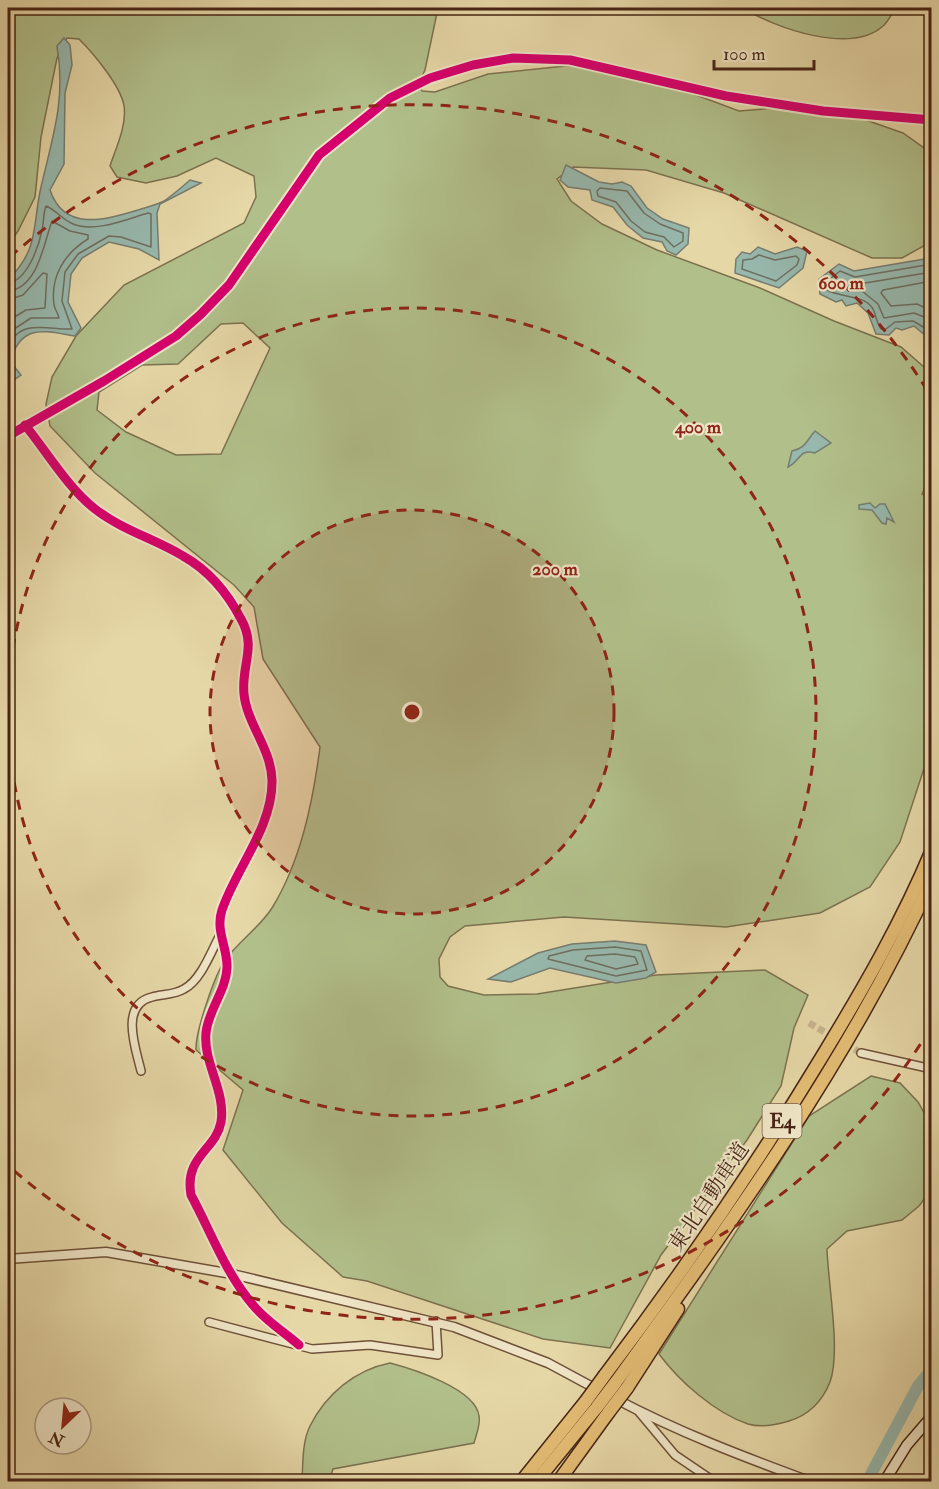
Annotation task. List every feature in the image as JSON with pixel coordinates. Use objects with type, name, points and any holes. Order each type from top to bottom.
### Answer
[{"type":"highway","name":"東北自動車道","points":[[616,1381],[799,1096],[891,937],[932,850]]},
{"type":"highway","name":"東北自動車道","points":[[536,1482],[597,1407],[742,1205],[872,997],[932,879]]},
{"type":"highway","name":"東北自動車道","points":[[521,1482],[553,1442],[597,1407]]},
{"type":"highway","points":[[558,1482],[597,1407]]},
{"type":"highway","points":[[514,1482],[530,1463],[553,1442]]},
{"type":"main road","points":[[884,1482],[908,1445],[932,1416]]},
{"type":"street","points":[[8,436],[104,381],[176,336],[229,285],[319,155],[390,98],[430,78],[473,64],[513,57],[570,60],[726,96],[823,111],[932,120]]},
{"type":"street","points":[[26,425],[94,508],[116,523],[183,555],[211,578],[242,619],[247,633],[250,644],[243,685],[244,697],[265,749],[272,781],[261,826],[222,911],[219,935],[227,970],[206,1034],[220,1099],[221,1125],[200,1154],[191,1172],[189,1184],[191,1195],[232,1274],[254,1308],[299,1345]]},
{"type":"street","points":[[141,1071],[131,1022],[135,1011],[150,997],[185,989],[199,973],[219,935]]},
{"type":"street","points":[[861,1053],[932,1069]]},
{"type":"street","points":[[8,1259],[106,1252],[232,1274],[436,1321],[498,1342],[548,1363],[638,1411],[734,1454],[812,1482]]},
{"type":"street","points":[[209,1322],[312,1349],[370,1345],[438,1355],[436,1321]]},
{"type":"street","points":[[638,1411],[675,1455],[715,1482]]},
{"type":"green space","points":[[8,8],[438,8],[425,70],[419,83],[422,91],[435,92],[488,74],[594,63],[653,79],[739,111],[788,107],[863,119],[903,133],[931,153],[931,239],[929,243],[902,258],[872,258],[724,193],[646,170],[573,167],[557,179],[571,201],[602,224],[657,250],[760,288],[834,321],[901,347],[932,374],[931,474],[922,494],[932,498],[931,747],[900,842],[870,887],[820,913],[726,927],[564,917],[465,926],[450,937],[439,959],[440,977],[448,986],[484,995],[537,994],[656,975],[765,970],[808,995],[794,1028],[781,1086],[747,1140],[661,1255],[610,1348],[543,1339],[367,1281],[343,1277],[282,1223],[223,1150],[243,1090],[196,1050],[202,1017],[211,989],[226,959],[267,915],[291,871],[314,788],[320,747],[263,659],[254,607],[234,585],[95,473],[50,426],[46,404],[52,377],[76,336],[124,285],[244,223],[256,197],[254,176],[216,158],[177,176],[146,183],[117,177],[110,166],[124,121],[122,98],[106,70],[85,45],[79,39],[67,38],[57,58],[41,137],[35,197],[18,231],[8,245]],"holes":[[[243,323],[270,348],[221,454],[176,455],[126,432],[97,410],[99,392],[142,365],[178,364],[221,324]]]},
{"type":"green space","points":[[743,8],[896,8],[883,26],[869,34],[852,38],[833,38],[793,30]]},
{"type":"green space","points":[[871,1076],[900,1083],[918,1102],[931,1125],[931,1190],[919,1206],[902,1220],[847,1231],[827,1249],[834,1336],[833,1369],[830,1382],[819,1402],[803,1415],[774,1425],[748,1424],[723,1412],[699,1395],[659,1354],[809,1116]]},
{"type":"green space","points":[[390,1363],[427,1375],[467,1397],[475,1406],[479,1416],[479,1426],[474,1443],[333,1469],[329,1481],[302,1481],[303,1453],[307,1432],[324,1404],[343,1385],[365,1371]]},
{"type":"water","points":[[64,38],[70,45],[72,65],[65,93],[64,164],[50,190],[56,203],[65,212],[75,217],[99,219],[125,214],[161,202],[190,180],[201,183],[160,204],[157,213],[159,260],[139,249],[109,242],[82,258],[71,274],[68,302],[81,328],[75,336],[53,332],[35,332],[27,335],[15,349],[10,361],[21,375],[8,384],[8,280],[25,257],[33,236],[38,201],[57,117],[60,83],[57,46]]},
{"type":"water","points":[[566,165],[599,182],[612,184],[622,182],[631,186],[647,208],[663,219],[689,228],[688,244],[676,255],[667,251],[662,242],[643,238],[627,225],[613,207],[592,200],[590,190],[568,187],[560,180]]},
{"type":"water","points":[[758,247],[775,254],[797,247],[807,251],[803,268],[779,288],[735,273],[736,259],[742,252],[750,254]]},
{"type":"water","points":[[931,258],[931,332],[926,336],[914,326],[902,330],[896,328],[889,335],[876,334],[868,313],[857,303],[846,306],[842,300],[836,302],[820,294],[819,279],[839,264],[854,271]]},
{"type":"water","points":[[815,431],[831,443],[815,453],[806,452],[788,467],[792,451],[803,446]]},
{"type":"water","points":[[870,503],[875,508],[880,504],[885,504],[894,522],[887,518],[886,524],[882,523],[872,510],[859,509],[859,505]]},
{"type":"water","points":[[615,941],[646,945],[656,972],[646,978],[616,983],[550,968],[511,982],[488,979],[538,953],[572,944]]},
{"type":"waterway","points":[[870,1476],[918,1386],[932,1369]]},
{"type":"tunnel","points":[[809,1023],[861,1053]]},
{"type":"cycle path","points":[[8,436],[104,381],[176,336],[229,285],[319,155],[390,98],[430,78],[473,65],[513,58],[570,60],[726,96],[823,111],[932,120]]},
{"type":"cycle path","points":[[25,425],[67,480],[95,509],[116,523],[172,550],[209,575],[224,592],[246,629],[248,647],[244,694],[250,716],[271,768],[271,797],[260,831],[228,894],[220,918],[227,968],[224,985],[207,1025],[206,1044],[218,1088],[222,1111],[221,1122],[218,1132],[196,1162],[190,1182],[191,1195],[234,1279],[263,1316],[299,1345]]}]
